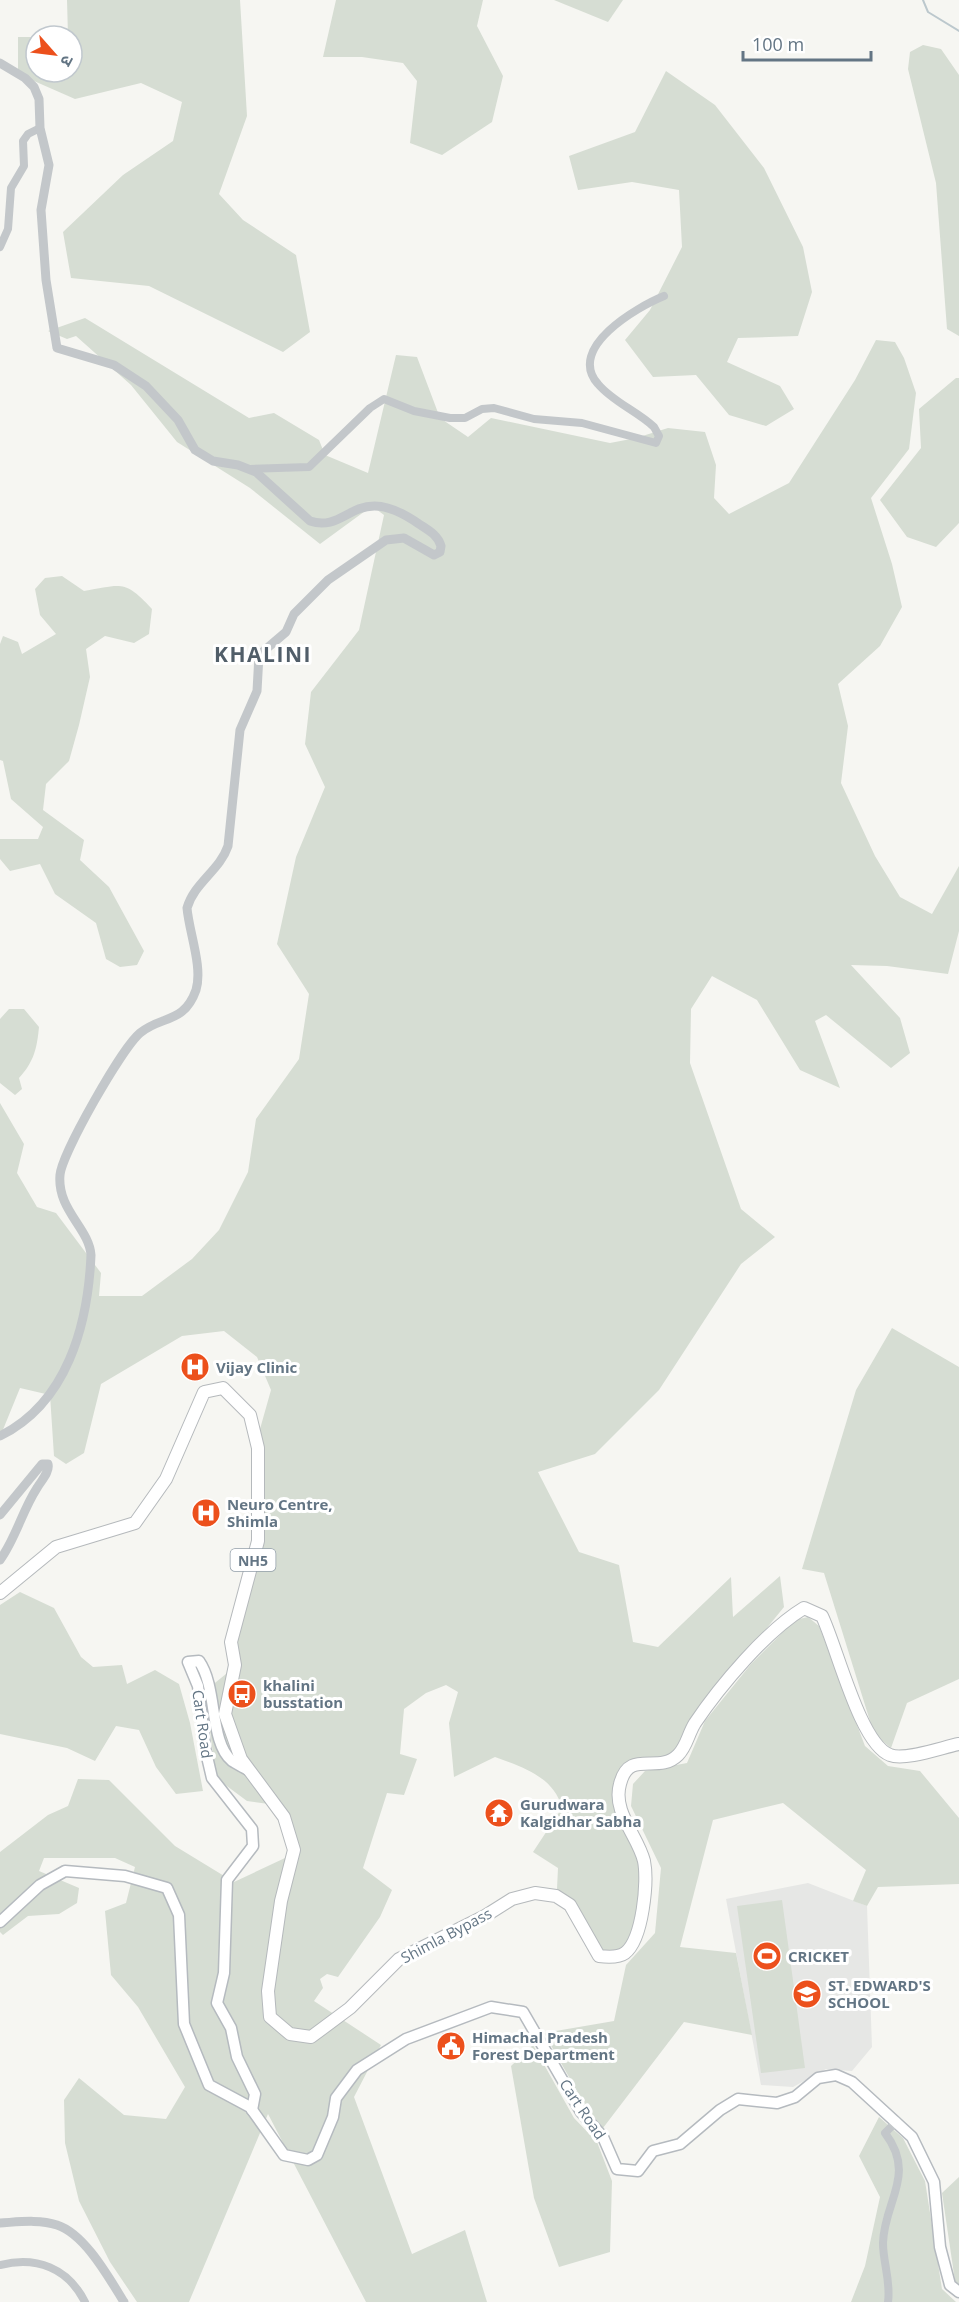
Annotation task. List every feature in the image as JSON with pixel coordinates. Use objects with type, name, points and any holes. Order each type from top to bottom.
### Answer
[{"type":"highway","name":"Shimla Bypass","points":[[0,1593],[56,1547],[135,1523],[166,1479],[204,1392],[223,1388],[250,1415],[258,1448],[258,1541],[231,1642],[235,1665],[225,1714],[241,1759],[284,1817],[294,1850],[281,1901],[268,1990],[270,2017],[290,2034],[311,2037],[350,2008],[399,1959],[519,1897],[535,1893],[556,1896],[570,1905],[599,1956],[613,1957],[626,1952],[634,1939],[647,1880],[643,1858],[620,1806],[619,1785],[626,1768],[637,1762],[649,1764],[671,1761],[684,1749],[694,1725],[753,1652],[787,1618],[804,1608],[822,1616],[872,1741],[890,1755],[903,1756],[959,1744]]},
{"type":"main road","name":"Cart Road","points":[[248,1770],[231,1760],[221,1743],[213,1712],[212,1686],[208,1672],[200,1661],[188,1662],[198,1686],[205,1748],[212,1778],[252,1829],[253,1846],[227,1880],[224,1973],[217,2003],[231,2028],[237,2057],[255,2094],[252,2110]]},
{"type":"main road","name":"Cart Road","points":[[0,1922],[40,1885],[65,1871],[125,1876],[167,1888],[179,1915],[184,2024],[209,2085],[252,2110],[284,2155],[308,2160],[317,2155],[333,2117],[336,2098],[357,2070],[406,2039],[491,2007],[523,2012],[581,2112],[603,2138],[617,2169],[638,2171],[653,2151],[680,2144],[720,2110],[738,2099],[777,2103],[795,2097],[818,2078],[836,2075],[852,2082],[870,2101],[897,2121],[912,2137],[934,2182],[940,2247],[950,2285],[959,2292]]},
{"type":"street","points":[[0,63],[25,78],[34,87],[39,99],[40,128],[49,165],[41,210],[46,280],[57,348],[119,368],[156,394],[178,420],[191,446],[201,456],[213,461],[248,469],[309,467],[370,408],[384,399],[414,411],[450,418],[465,418],[482,409],[494,408],[534,419],[577,422],[656,443],[659,436],[654,427],[597,383],[591,371],[590,359],[594,348],[628,315],[664,296]]},
{"type":"street","points":[[0,247],[8,229],[11,188],[24,166],[23,141],[28,134],[40,128]]},
{"type":"street","points":[[0,1436],[21,1426],[38,1410],[73,1356],[80,1335],[91,1255],[89,1243],[72,1219],[61,1192],[60,1176],[65,1155],[128,1045],[149,1027],[174,1017],[189,1004],[195,993],[197,976],[187,908],[190,898],[222,860],[228,846],[240,730],[257,691],[259,655],[286,632],[294,614],[328,580],[386,540],[404,538],[434,555],[441,550],[438,539],[431,532],[401,512],[381,505],[363,506],[322,523],[310,521],[265,478],[248,469]]},
{"type":"street","points":[[0,1515],[39,1467],[44,1463],[48,1464],[48,1470],[32,1495],[10,1544],[0,1560]]},
{"type":"street","points":[[888,2302],[890,2287],[883,2242],[899,2180],[897,2149],[885,2133],[897,2121]]},
{"type":"street","points":[[0,2223],[42,2222],[65,2228],[75,2236],[109,2276],[124,2302]]},
{"type":"street","points":[[0,2265],[44,2265],[61,2271],[78,2287],[85,2302]]},
{"type":"shaded area","points":[[67,0],[240,0],[247,116],[219,194],[243,220],[296,255],[310,332],[283,352],[149,286],[71,278],[63,232],[123,175],[173,141],[182,102],[141,83],[75,99],[41,84],[84,84],[84,24],[68,24]]},
{"type":"shaded area","points":[[336,0],[483,0],[477,26],[503,76],[492,122],[442,155],[410,143],[417,81],[403,63],[362,57],[323,57]]},
{"type":"shaded area","points":[[554,0],[623,0],[608,22]]},
{"type":"shaded area","points":[[18,37],[24,37],[24,77],[18,74]]},
{"type":"shaded area","points":[[923,45],[941,49],[959,75],[959,336],[947,329],[936,183],[908,69],[910,52]]},
{"type":"shaded area","points":[[666,71],[715,105],[764,168],[803,247],[812,292],[798,336],[738,338],[727,362],[780,386],[794,409],[766,426],[729,415],[696,375],[653,377],[625,340],[650,310],[682,247],[679,190],[632,182],[578,190],[569,156],[635,132]]},
{"type":"shaded area","points":[[85,318],[249,418],[274,413],[319,440],[325,455],[368,473],[396,355],[417,357],[440,418],[468,437],[491,418],[610,443],[668,428],[705,432],[716,465],[714,498],[729,514],[789,483],[855,380],[876,340],[895,342],[904,358],[916,393],[909,449],[871,498],[892,564],[902,607],[880,646],[838,684],[848,726],[841,783],[875,856],[900,897],[932,914],[959,866],[959,931],[948,974],[887,966],[851,965],[900,1018],[910,1053],[891,1068],[826,1015],[815,1021],[840,1088],[800,1070],[757,1000],[712,976],[691,1009],[690,1063],[741,1209],[775,1237],[741,1264],[659,1390],[595,1454],[538,1472],[579,1552],[619,1565],[633,1642],[658,1647],[731,1577],[733,1617],[780,1576],[784,1607],[690,1722],[681,1746],[669,1758],[635,1760],[616,1785],[640,1860],[643,1880],[631,1939],[622,1950],[600,1952],[572,1903],[557,1889],[558,1868],[533,1852],[562,1808],[552,1788],[526,1769],[495,1757],[454,1777],[449,1723],[458,1692],[446,1685],[426,1693],[404,1709],[400,1754],[417,1759],[404,1795],[387,1793],[363,1868],[392,1890],[380,1917],[338,1977],[327,1974],[320,1979],[323,1988],[314,2001],[381,2045],[354,2097],[412,2254],[465,2230],[487,2302],[366,2302],[268,2114],[189,2302],[137,2302],[110,2262],[79,2201],[65,2143],[64,2100],[79,2078],[124,2115],[166,2119],[185,2087],[138,2007],[111,1975],[105,1911],[126,1903],[135,1867],[115,1858],[44,1858],[39,1871],[79,1888],[77,1903],[59,1914],[28,1916],[3,1935],[0,1932],[0,1852],[48,1815],[68,1806],[78,1779],[109,1780],[175,1846],[234,1882],[300,1851],[283,1806],[247,1801],[216,1778],[205,1691],[237,1665],[233,1642],[260,1542],[260,1429],[271,1390],[257,1357],[224,1331],[182,1336],[101,1384],[84,1453],[66,1464],[54,1456],[50,1395],[20,1388],[0,1437],[0,1103],[24,1144],[17,1173],[37,1207],[56,1213],[101,1273],[99,1296],[142,1296],[192,1259],[219,1230],[248,1172],[256,1119],[299,1059],[309,994],[277,944],[296,857],[325,787],[305,744],[311,692],[359,630],[384,515],[372,506],[320,544],[250,488],[177,442],[131,385],[76,336],[67,339],[48,331]]},
{"type":"shaded area","points":[[956,378],[959,378],[959,523],[936,547],[907,537],[880,500],[921,448],[919,409]]},
{"type":"shaded area","points":[[62,576],[84,591],[122,586],[143,599],[152,609],[149,634],[134,643],[105,636],[86,649],[90,677],[79,725],[69,761],[46,784],[43,810],[84,840],[80,860],[109,887],[144,951],[137,965],[120,967],[106,959],[96,923],[55,894],[40,864],[10,871],[0,859],[0,839],[38,839],[43,827],[11,799],[3,761],[0,760],[0,644],[3,636],[18,642],[22,654],[56,634],[40,615],[35,589],[45,578]]},
{"type":"shaded area","points":[[9,1009],[24,1009],[39,1027],[34,1054],[19,1078],[22,1089],[15,1095],[0,1083],[0,1019]]},
{"type":"shaded area","points":[[892,1328],[959,1367],[959,1679],[907,1703],[891,1748],[874,1734],[824,1573],[802,1569],[856,1390]]},
{"type":"shaded area","points":[[20,1592],[54,1608],[81,1657],[93,1667],[122,1665],[127,1684],[155,1670],[179,1684],[190,1723],[203,1791],[176,1794],[156,1767],[139,1730],[116,1726],[95,1761],[67,1748],[0,1734],[0,1605]]},
{"type":"shaded area","points":[[808,1617],[819,1626],[865,1746],[888,1766],[920,1771],[959,1818],[959,1884],[878,1887],[867,1906],[853,1901],[866,1870],[783,1803],[713,1820],[680,1947],[736,1953],[752,2035],[684,2022],[603,2128],[586,2107],[544,2033],[614,2021],[626,1965],[655,1933],[661,1868],[631,1806],[633,1784],[645,1771],[687,1763],[705,1721],[751,1664],[795,1620]]},
{"type":"shaded area","name":"ST. EDWARD'S SCHOOL","points":[[808,1883],[867,1906],[872,2047],[852,2071],[826,2069],[793,2087],[761,2085],[726,1899]]},
{"type":"shaded area","name":"CRICKET","points":[[782,1900],[805,2068],[761,2073],[737,1906]]},
{"type":"shaded area","points":[[533,2045],[574,2118],[597,2142],[612,2181],[610,2252],[559,2267],[534,2198],[511,2066]]},
{"type":"shaded area","points":[[879,2117],[903,2138],[925,2181],[942,2289],[956,2302],[851,2302],[865,2266],[880,2197],[859,2156]]},
{"type":"shaded area","points":[[959,2177],[959,2284],[955,2281],[942,2193]]},
{"type":"waterway","points":[[923,0],[928,12],[959,31]]},
{"type":"place","name":"Vijay Clinic","points":[[195,1367]]},
{"type":"place","name":"Neuro Centre, Shimla","points":[[206,1513]]},
{"type":"place","name":"khalini busstation","points":[[242,1694]]},
{"type":"place","name":"Gurudwara Kalgidhar Sabha","points":[[499,1813]]},
{"type":"place","name":"CRICKET","points":[[767,1956]]},
{"type":"place","name":"ST. EDWARD'S SCHOOL","points":[[807,1994]]},
{"type":"place","name":"Himachal Pradesh Forest Department","points":[[451,2046]]},
{"type":"district","name":"KHALINI","points":[[263,654]]}]
